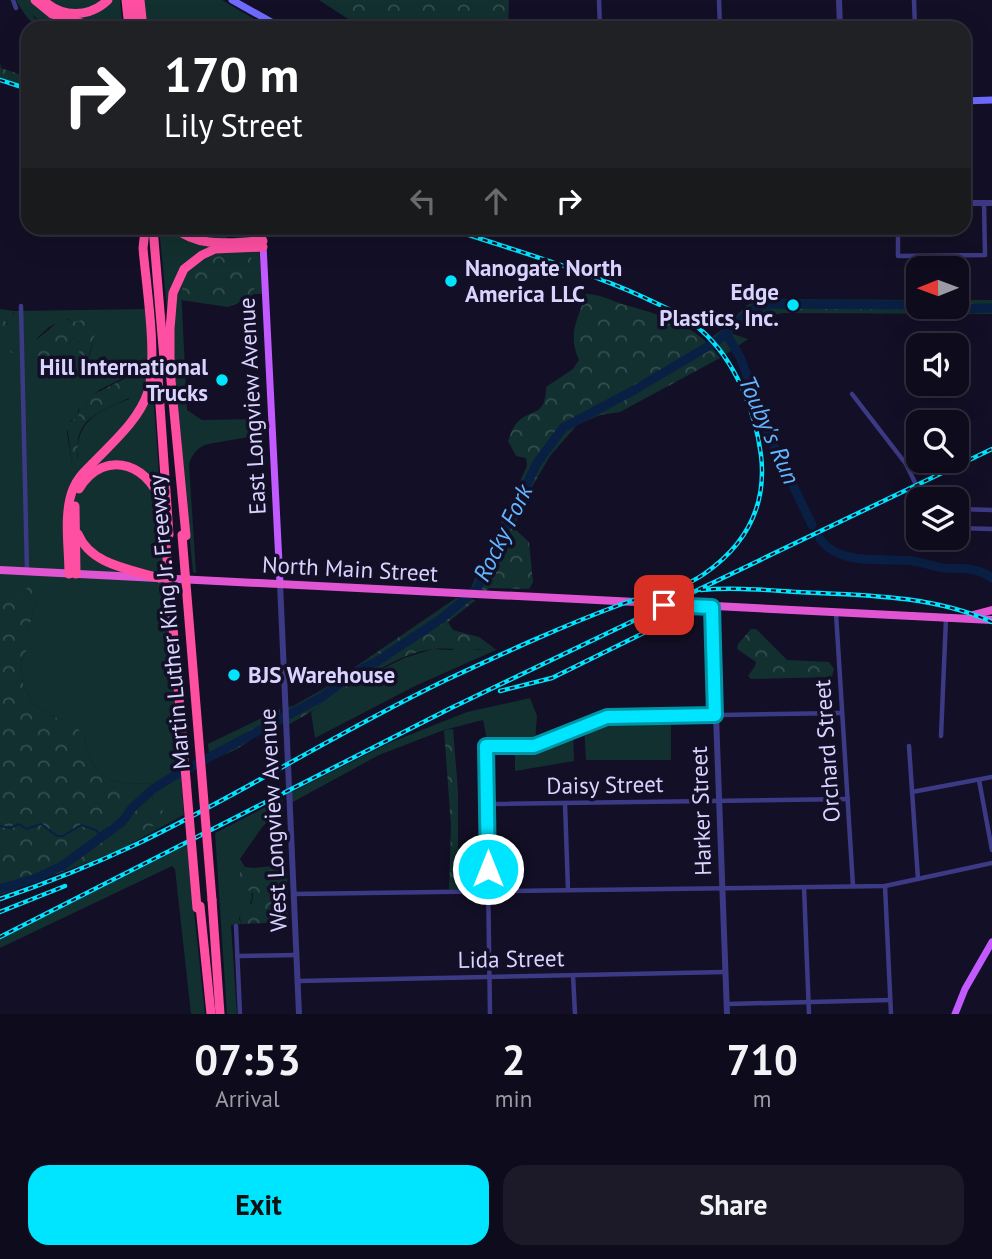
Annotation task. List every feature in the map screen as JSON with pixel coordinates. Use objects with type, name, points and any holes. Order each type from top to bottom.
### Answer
[{"type":"highway","points":[[35,0],[52,15],[73,21]]},
{"type":"highway","points":[[43,0],[61,12],[79,14],[96,9],[108,0]]},
{"type":"highway","points":[[126,0],[128,21]]},
{"type":"highway","points":[[134,0],[136,21]]},
{"type":"highway","points":[[140,0],[142,21]]},
{"type":"highway","points":[[73,574],[69,513],[72,491],[82,475],[135,417],[150,384],[152,359],[143,247],[146,235]]},
{"type":"highway","name":"Martin Luther King Jr. Freeway","points":[[148,235],[167,534],[199,907],[211,1014]]},
{"type":"highway","name":"Martin Luther King Jr. Freeway","points":[[149,235],[184,536],[214,899],[220,1014]]},
{"type":"highway","points":[[186,235],[203,242],[263,244]]},
{"type":"highway","points":[[184,536],[170,370],[173,293],[184,269],[202,254],[215,249],[263,244]]},
{"type":"highway","points":[[73,574],[77,495],[85,481],[97,470],[123,465],[143,474],[156,488],[167,534]]},
{"type":"highway","points":[[75,524],[82,543],[96,556],[112,564],[159,578]]},
{"type":"highway","name":"North Main Street","points":[[0,570],[992,620]]},
{"type":"highway","points":[[956,618],[992,610]]},
{"type":"main road","points":[[232,0],[267,21]]},
{"type":"main road","points":[[971,101],[992,100]]},
{"type":"main road","name":"East Longview Avenue","points":[[262,235],[280,583]]},
{"type":"main road","points":[[955,1014],[965,989],[992,942]]},
{"type":"street","points":[[13,0],[16,8]]},
{"type":"street","points":[[599,0],[600,21]]},
{"type":"street","points":[[719,0],[720,21]]},
{"type":"street","points":[[839,0],[840,21]]},
{"type":"street","points":[[914,0],[915,21]]},
{"type":"street","points":[[971,203],[992,203]]},
{"type":"street","points":[[898,235],[898,256],[985,255],[984,203]]},
{"type":"street","points":[[21,306],[27,572]]},
{"type":"street","points":[[852,394],[906,464],[917,487]]},
{"type":"street","points":[[969,509],[992,510]]},
{"type":"street","points":[[969,528],[992,528]]},
{"type":"street","name":"West Longview Avenue","points":[[280,583],[299,1014]]},
{"type":"street","name":"Harker Street","points":[[712,607],[727,1014]]},
{"type":"street","name":"Orchard Street","points":[[836,612],[853,886]]},
{"type":"street","points":[[941,736],[946,617]]},
{"type":"street","points":[[490,1014],[489,803],[486,743],[534,746],[607,717],[842,713]]},
{"type":"street","points":[[909,746],[918,880]]},
{"type":"street","points":[[912,792],[992,777]]},
{"type":"street","points":[[979,780],[992,850]]},
{"type":"street","name":"Daisy Street","points":[[489,803],[848,799]]},
{"type":"street","points":[[565,803],[568,890]]},
{"type":"street","points":[[294,894],[886,886],[992,863]]},
{"type":"street","points":[[886,886],[891,1014]]},
{"type":"street","points":[[804,887],[809,1014]]},
{"type":"street","points":[[236,926],[240,1014]]},
{"type":"street","points":[[237,956],[297,955]]},
{"type":"street","name":"Lida Street","points":[[298,981],[725,972]]},
{"type":"street","points":[[573,975],[575,1014]]},
{"type":"street","points":[[727,1003],[890,999]]},
{"type":"green space","points":[[16,0],[23,0],[34,18],[44,21],[31,21]]},
{"type":"green space","points":[[23,0],[120,0],[122,21],[42,21],[28,12]]},
{"type":"green space","points":[[144,0],[222,0],[258,21],[146,21]]},
{"type":"green space","points":[[319,0],[509,0],[508,21],[351,21]]},
{"type":"green space","points":[[0,62],[1,68],[21,75],[21,85],[0,78]]},
{"type":"green space","points":[[160,235],[227,235],[227,240],[242,235],[258,235],[262,294],[254,294],[255,286],[181,287],[187,410],[202,420],[262,419],[263,439],[255,436],[208,444],[198,449],[190,460],[196,573],[193,572]]},
{"type":"green space","points":[[249,254],[255,273],[254,294],[228,307],[181,300],[183,284],[193,265],[212,257]]},
{"type":"green space","points":[[586,294],[677,322],[711,346],[720,358],[620,412],[600,415],[577,425],[550,456],[517,518],[517,531],[529,542],[533,582],[529,589],[489,588],[486,592],[470,590],[527,466],[526,458],[516,456],[508,441],[511,433],[520,420],[540,408],[546,387],[573,369],[579,360],[574,334]]},
{"type":"green space","points":[[759,299],[906,300],[906,314],[784,313],[772,315],[754,328],[731,321],[746,306]]},
{"type":"green space","points":[[970,300],[992,300],[992,314],[970,314]]},
{"type":"green space","points":[[0,309],[14,311],[12,317],[5,320],[7,325],[12,324],[12,353],[7,349],[7,331],[0,331]]},
{"type":"green space","points":[[145,309],[184,815],[119,850],[89,862],[86,858],[162,821],[165,814],[153,802],[152,783],[128,784],[110,780],[94,766],[87,752],[85,738],[64,720],[48,715],[32,702],[23,684],[21,663],[27,649],[27,634],[36,603],[43,598],[28,593],[25,596],[0,585],[0,331],[7,331],[7,342],[12,347],[12,335],[5,319],[13,316],[14,311]],"holes":[[[67,319],[95,335],[89,357],[79,356],[79,343],[74,338],[69,345],[36,339],[49,327]],[[132,374],[129,399],[91,419],[80,434],[78,457],[72,463],[67,432],[70,421],[78,416],[78,410],[99,390]]]},
{"type":"green space","points":[[63,318],[73,322],[83,320],[95,327],[87,361],[82,364],[76,360],[79,356],[79,343],[74,338],[64,351],[57,355],[44,359],[37,355],[36,340]]},
{"type":"green space","points":[[721,330],[748,339],[725,355],[712,337]]},
{"type":"green space","points":[[136,373],[135,394],[98,413],[85,423],[79,434],[76,463],[72,464],[67,424],[78,416],[80,406],[86,403],[90,396]]},
{"type":"green space","points":[[32,582],[46,585],[48,591],[46,596],[36,603],[27,634],[27,649],[21,663],[23,684],[32,702],[48,715],[64,720],[78,729],[85,738],[87,752],[94,766],[110,780],[128,784],[152,783],[157,788],[152,793],[153,802],[166,814],[163,821],[87,858],[89,862],[0,895],[0,585],[25,595]]},
{"type":"green space","points":[[456,598],[476,600],[448,622],[453,630],[479,637],[494,648],[434,649],[407,656],[382,668],[335,699],[321,700],[319,707],[288,725],[287,707],[323,689]]},
{"type":"green space","points":[[751,629],[756,629],[787,660],[829,662],[834,669],[832,677],[751,679],[748,676],[756,662],[737,649]]},
{"type":"green space","points":[[459,647],[496,650],[415,686],[315,738],[311,712],[319,707],[321,700],[404,658],[433,649],[452,650]]},
{"type":"green space","points":[[530,698],[537,716],[535,743],[488,745],[483,720],[444,730],[379,755],[291,803],[290,793],[389,743],[467,712]]},
{"type":"green space","points":[[280,709],[281,724],[263,731],[228,753],[209,754],[208,744]]},
{"type":"green space","points":[[671,718],[671,760],[586,760],[584,728],[612,719]]},
{"type":"green space","points":[[453,729],[458,791],[458,889],[449,890],[451,826],[444,730]]},
{"type":"green space","points":[[573,731],[574,761],[515,771],[515,750],[535,747]]},
{"type":"green space","points":[[283,798],[283,807],[263,826],[240,859],[245,867],[240,871],[251,891],[252,900],[239,918],[241,924],[231,925],[237,1014],[227,1014],[215,833]]},
{"type":"green space","points":[[187,845],[205,1014],[191,1014],[175,869],[172,866],[0,948],[0,939]]},
{"type":"green space","points":[[282,865],[287,869],[288,922],[241,924],[241,914],[252,903],[253,894],[242,886],[240,871],[245,867]]},
{"type":"waterway","name":"Rocky Fork","points":[[0,889],[36,878],[62,866],[122,822],[133,807],[153,789],[322,697],[355,672],[376,662],[441,619],[477,589],[537,463],[563,428],[717,341],[753,309],[771,304],[992,308]]},
{"type":"waterway","name":"Touby's Run","points":[[727,335],[740,357],[773,444],[812,525]]},
{"type":"waterway","name":"Touby's Run","points":[[820,539],[828,548],[850,557],[912,561],[969,569],[992,578]]},
{"type":"waterway","points":[[0,826],[10,828],[19,824],[26,829],[41,824],[57,836],[63,836],[81,825],[96,830],[101,836]]},
{"type":"railway","points":[[0,80],[21,87]]},
{"type":"railway","points":[[0,899],[137,844],[444,681],[555,631],[695,580],[719,563],[742,537],[757,507],[761,491],[761,455],[754,421],[741,387],[713,342],[688,320],[643,297],[571,269],[469,235]]},
{"type":"railway","points":[[0,937],[451,708],[992,449]]},
{"type":"railway","points":[[701,590],[749,589],[897,598],[945,606],[992,622]]},
{"type":"railway","points":[[500,691],[552,678],[664,623]]},
{"type":"railway","points":[[0,912],[65,886]]},
{"type":"place","name":"Nanogate North America LLC","points":[[451,281]]},
{"type":"place","name":"Edge Plastics, Inc.","points":[[793,305]]},
{"type":"place","name":"Hill International Trucks","points":[[222,380]]},
{"type":"place","name":"BJS Warehouse","points":[[234,675]]},
{"type":"route","points":[[488,869],[486,746],[534,746],[607,717],[715,715],[712,607],[664,605]]}]
